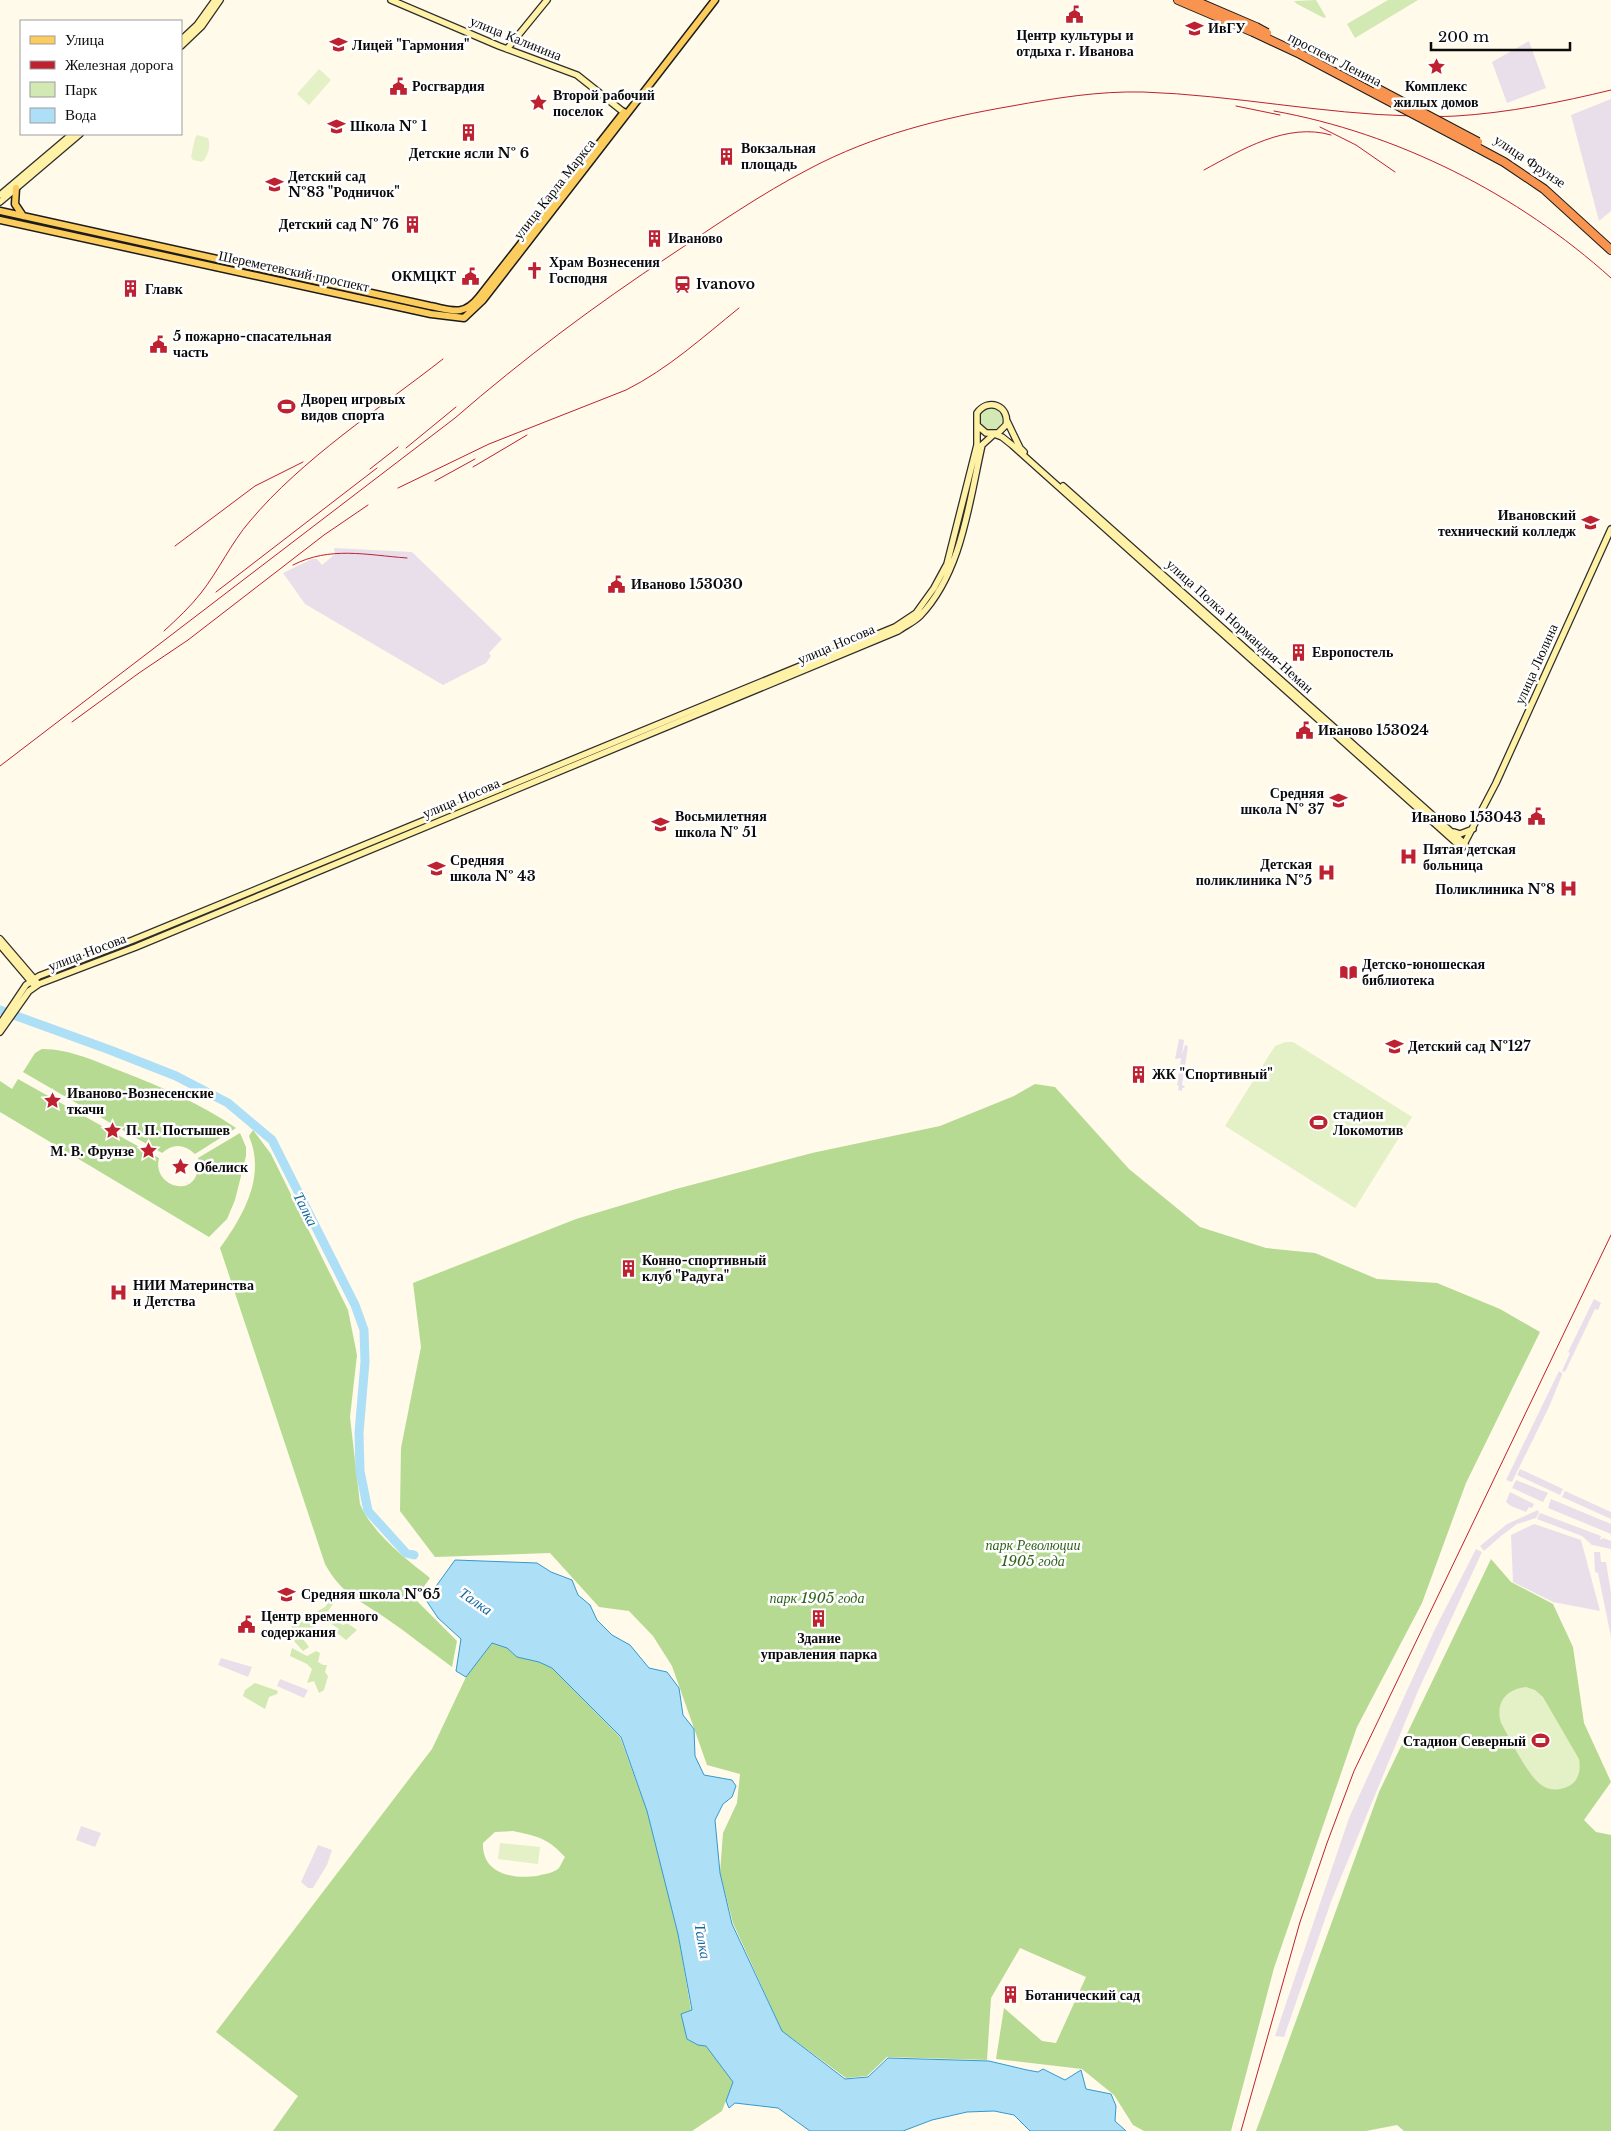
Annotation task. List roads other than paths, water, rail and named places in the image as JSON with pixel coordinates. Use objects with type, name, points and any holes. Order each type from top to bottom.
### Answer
[{"type":"highway","name":"проспект Ленина","points":[[1178,0],[1302,50],[1477,145]]},
{"type":"highway","name":"проспект Ленина","points":[[1193,0],[1254,30]]},
{"type":"highway","name":"улица Фрунзе","points":[[1477,145],[1541,181],[1611,244]]},
{"type":"highway","name":"улица Фрунзе","points":[[1590,227],[1611,250]]},
{"type":"main road","points":[[182,39],[197,25],[215,0]]},
{"type":"main road","points":[[182,45],[202,26],[220,0]]},
{"type":"main road","name":"улица Калинина","points":[[391,0],[507,49],[577,75],[626,114]]},
{"type":"main road","points":[[507,49],[547,0]]},
{"type":"main road","name":"улица Карла Маркса","points":[[464,318],[484,300],[715,0]]},
{"type":"main road","name":"улица Карла Маркса","points":[[462,311],[468,309],[476,301],[626,114]]},
{"type":"main road","points":[[0,195],[71,135]]},
{"type":"main road","points":[[0,202],[79,135]]},
{"type":"main road","points":[[16,188],[15,204],[23,216]]},
{"type":"main road","name":"Шереметевский проспект","points":[[0,211],[462,311]]},
{"type":"main road","name":"Шереметевский проспект","points":[[0,220],[447,317],[464,318]]},
{"type":"main road","points":[[119,246],[121,237]]},
{"type":"main road","points":[[267,278],[268,270]]},
{"type":"main road","points":[[349,296],[352,288]]},
{"type":"main road","points":[[987,404],[1000,406],[1005,413],[1006,421],[1001,431],[986,434],[978,426],[978,413],[987,404]]},
{"type":"main road","name":"улица Полка Нормандия-Неман","points":[[1006,421],[1020,448],[1464,848]]},
{"type":"main road","name":"улица Носова","points":[[971,486],[978,426]]},
{"type":"main road","name":"улица Полка Нормандия-Неман","points":[[993,434],[1002,437],[1012,445],[1266,669]]},
{"type":"main road","name":"улица Носова","points":[[255,894],[32,980],[37,985],[255,894],[506,789],[873,640],[916,613],[934,588],[956,545],[982,445],[993,434]]},
{"type":"main road","name":"улица Люлина","points":[[1464,848],[1484,809],[1611,529]]},
{"type":"main road","name":"улица Полка Нормандия-Неман","points":[[1317,715],[1450,831],[1464,848]]},
{"type":"main road","name":"улица Люлина","points":[[1464,848],[1484,809]]},
{"type":"main road","points":[[1450,831],[1460,834],[1473,830]]},
{"type":"main road","points":[[0,939],[32,980]]},
{"type":"main road","points":[[0,945],[32,980]]},
{"type":"main road","points":[[0,1032],[3,1021],[32,980]]},
{"type":"main road","points":[[15,1005],[37,985]]},
{"type":"water","points":[[455,1560],[537,1563],[551,1572],[572,1580],[578,1595],[590,1605],[597,1620],[612,1635],[630,1645],[649,1668],[667,1672],[679,1688],[683,1715],[694,1729],[695,1756],[704,1775],[732,1780],[736,1786],[732,1797],[723,1804],[715,1820],[720,1873],[732,1924],[782,2031],[845,2079],[868,2077],[888,2058],[989,2061],[1038,2072],[1043,2069],[1065,2080],[1081,2070],[1086,2089],[1111,2094],[1116,2106],[1115,2121],[1126,2131],[1030,2131],[1014,2115],[994,2111],[967,2112],[932,2120],[903,2131],[810,2131],[778,2108],[735,2103],[729,2108],[726,2101],[733,2082],[706,2046],[698,2045],[687,2039],[681,2014],[692,2010],[678,1934],[647,1811],[621,1737],[552,1668],[539,1662],[517,1657],[507,1648],[492,1643],[466,1677],[456,1671],[461,1639],[438,1618],[426,1600]]},
{"type":"waterway","name":"Талка","points":[[0,1010],[176,1076],[228,1103],[272,1140],[355,1305],[364,1330],[365,1362],[359,1433],[360,1471],[368,1511],[406,1553],[414,1555]]},
{"type":"railway","points":[[0,766],[455,418],[533,354],[587,313],[756,199],[809,169],[858,146],[908,129],[960,116],[1045,100],[1110,93],[1177,94],[1378,115],[1445,116],[1475,115],[1515,110],[1611,90]]},
{"type":"railway","points":[[1236,106],[1280,115]]},
{"type":"railway","points":[[1274,111],[1320,121],[1365,135],[1410,151],[1454,171],[1496,194],[1536,220],[1575,248],[1611,278]]},
{"type":"railway","points":[[1320,127],[1356,145],[1395,172]]},
{"type":"railway","points":[[1204,170],[1233,154],[1281,135],[1298,132],[1331,135]]},
{"type":"railway","points":[[398,488],[489,444],[626,390],[671,362],[739,308]]},
{"type":"railway","points":[[164,631],[201,593],[243,529],[271,498],[317,456],[443,359]]},
{"type":"railway","points":[[406,448],[456,407]]},
{"type":"railway","points":[[473,467],[527,435]]},
{"type":"railway","points":[[370,469],[398,447]]},
{"type":"railway","points":[[435,481],[475,459]]},
{"type":"railway","points":[[175,546],[255,486],[303,462]]},
{"type":"railway","points":[[216,592],[377,468]]},
{"type":"railway","points":[[72,722],[188,640],[324,535],[368,505]]},
{"type":"railway","points":[[293,565],[321,555],[348,553],[407,558]]},
{"type":"railway","points":[[1241,2131],[1300,1922],[1354,1771],[1611,1235]]},
{"type":"place","name":"Центр культуры и отдыха г. Иванова","points":[[1075,15]]},
{"type":"place","name":"ИвГУ","points":[[1194,28]]},
{"type":"place","name":"Лицей \"Гармония\"","points":[[338,45]]},
{"type":"place","name":"Комплекс жилых домов","points":[[1436,66]]},
{"type":"place","name":"Росгвардия","points":[[398,86]]},
{"type":"place","name":"Второй рабочий поселок","points":[[539,103]]},
{"type":"place","name":"Школа № 1","points":[[336,126]]},
{"type":"place","name":"Детские ясли № 6","points":[[469,133]]},
{"type":"place","name":"Вокзальная площадь","points":[[727,156]]},
{"type":"place","name":"Детский сад №83 \"Родничок\"","points":[[274,184]]},
{"type":"place","name":"Детский сад № 76","points":[[413,224]]},
{"type":"place","name":"Иваново","points":[[654,238]]},
{"type":"place","name":"Храм Вознесения Господня","points":[[535,270]]},
{"type":"place","name":"ОКМЦКТ","points":[[470,276]]},
{"type":"place","name":"Ivanovo","points":[[682,284]]},
{"type":"place","name":"Главк","points":[[131,289]]},
{"type":"place","name":"5 пожарно-спасательная часть","points":[[159,344]]},
{"type":"place","name":"Дворец игровых видов спорта","points":[[287,407]]},
{"type":"place","name":"Ивановский технический колледж","points":[[1590,523]]},
{"type":"place","name":"Иваново 153030","points":[[617,584]]},
{"type":"place","name":"Европостель","points":[[1298,652]]},
{"type":"place","name":"Иваново 153024","points":[[1304,730]]},
{"type":"place","name":"Средняя школа № 37","points":[[1338,801]]},
{"type":"place","name":"Иваново 153043","points":[[1536,817]]},
{"type":"place","name":"Восьмилетняя школа № 51","points":[[661,824]]},
{"type":"place","name":"Пятая детская больница","points":[[1409,857]]},
{"type":"place","name":"Средняя школа № 43","points":[[436,868]]},
{"type":"place","name":"Детская поликлиника №5","points":[[1326,872]]},
{"type":"place","name":"Поликлиника №8","points":[[1569,889]]},
{"type":"place","name":"Детско-юношеская библиотека","points":[[1348,972]]},
{"type":"place","name":"Детский сад №127","points":[[1394,1046]]},
{"type":"place","name":"ЖК \"Спортивный\"","points":[[1138,1074]]},
{"type":"place","name":"Иваново-Вознесенские ткачи","points":[[53,1101]]},
{"type":"place","name":"стадион Локомотив","points":[[1319,1122]]},
{"type":"place","name":"П. П. Постышев","points":[[112,1130]]},
{"type":"place","name":"М. В. Фрунзе","points":[[148,1151]]},
{"type":"place","name":"Обелиск","points":[[180,1167]]},
{"type":"place","name":"Конно-спортивный клуб \"Радуга\"","points":[[628,1268]]},
{"type":"place","name":"НИИ Материнства и Детства","points":[[119,1293]]},
{"type":"place","name":"Средняя школа №65","points":[[287,1594]]},
{"type":"place","name":"Здание управления парка","points":[[819,1618]]},
{"type":"place","name":"Центр временного содержания","points":[[247,1624]]},
{"type":"place","name":"Стадион Северный","points":[[1540,1741]]},
{"type":"place","name":"Ботанический сад","points":[[1011,1995]]},
{"type":"park label","name":"парк Революции 1905 года","points":[[1033,1554]]},
{"type":"park label","name":"парк 1905 года","points":[[817,1598]]}]
